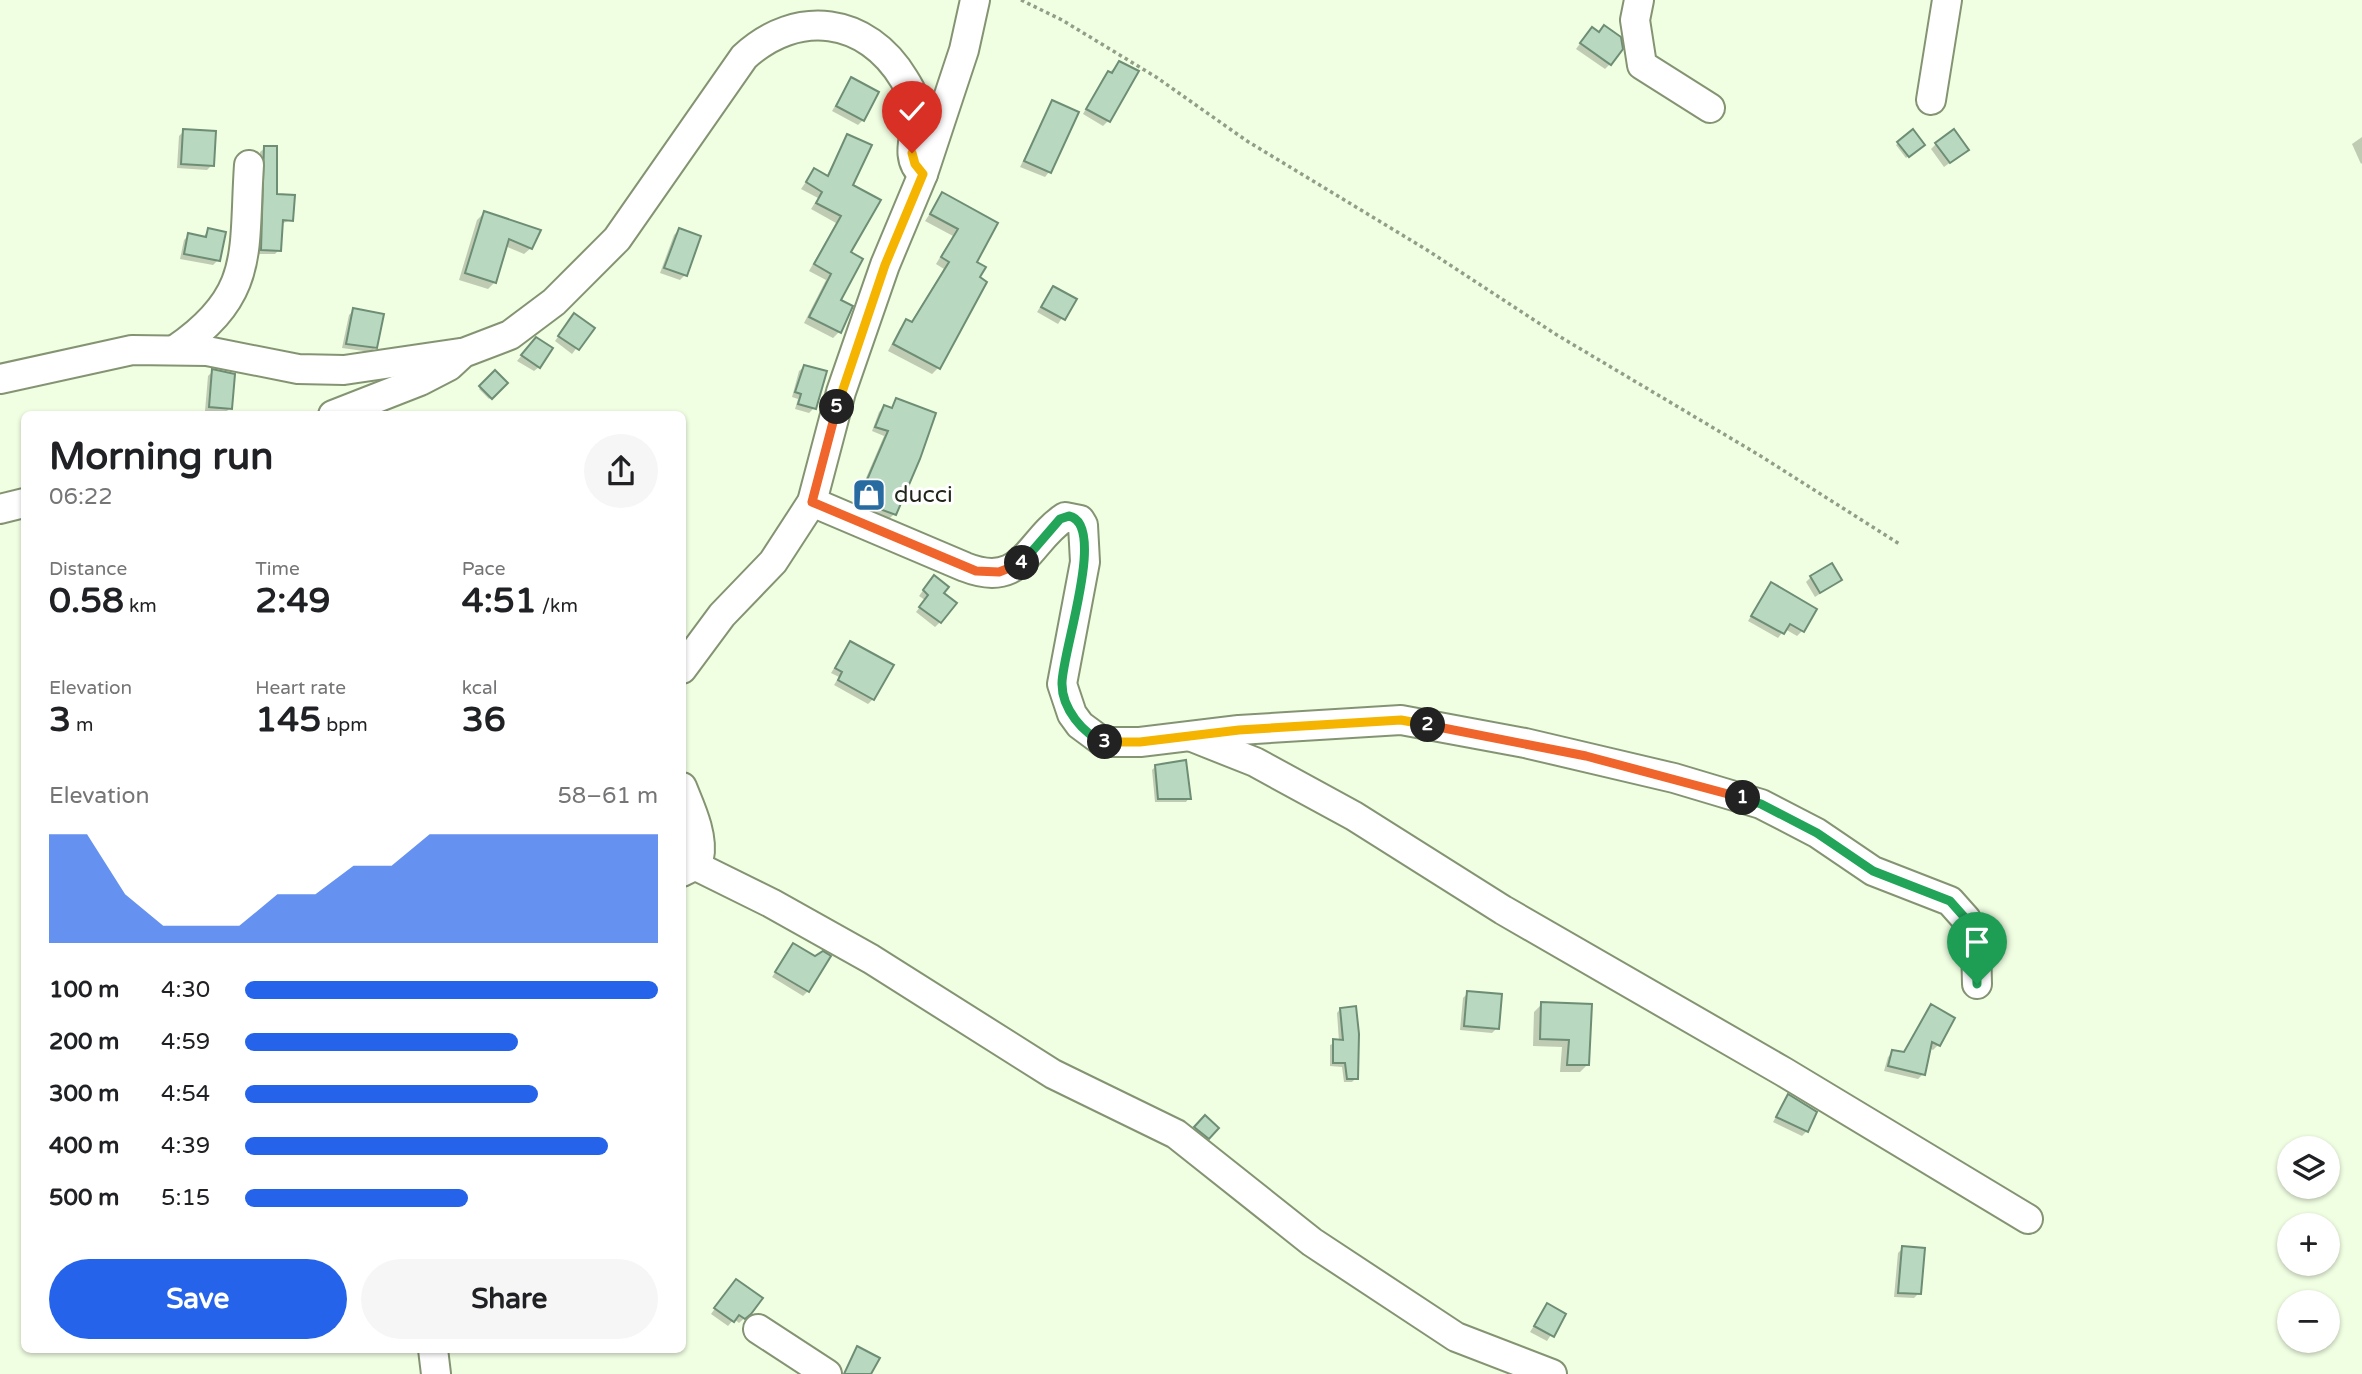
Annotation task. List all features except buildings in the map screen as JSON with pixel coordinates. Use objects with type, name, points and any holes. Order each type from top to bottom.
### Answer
[{"type":"street","points":[[686,664],[722,615],[773,562],[812,502],[827,439],[861,332],[923,174],[964,50],[975,0]]},
{"type":"street","points":[[1639,0],[1635,20],[1642,65],[1710,108]]},
{"type":"street","points":[[1931,100],[1947,0]]},
{"type":"street","points":[[0,379],[132,350],[208,351],[298,369],[344,370],[463,353],[510,335],[554,302],[617,239],[744,57],[756,46],[786,31],[820,26],[837,27],[855,31],[882,51],[903,77],[917,107],[912,153],[915,164],[923,174]]},
{"type":"street","points":[[176,349],[202,331],[228,302],[242,270],[248,165]]},
{"type":"street","points":[[342,411],[420,381],[449,366],[463,353]]},
{"type":"street","points":[[812,502],[976,571],[988,573],[999,572],[1021,563],[1065,516],[1080,520],[1083,525],[1085,562],[1062,684],[1067,704],[1080,725],[1103,742],[1140,742],[1239,730],[1401,720],[1586,756],[1761,804],[1817,833],[1873,871],[1950,901],[1966,919],[1976,943],[1977,984]]},
{"type":"street","points":[[0,509],[21,504]]},
{"type":"street","points":[[1189,736],[1255,762],[1354,816],[1503,910],[1784,1072],[2028,1219]]},
{"type":"street","points":[[686,798],[696,824],[699,857],[688,869],[771,903],[871,959],[1053,1074],[1176,1134],[1312,1242],[1456,1337],[1552,1374]]},
{"type":"street","points":[[758,1329],[827,1374]]},
{"type":"street","points":[[433,1353],[436,1374]]},
{"type":"path","points":[[1021,0],[1062,20],[1156,77],[1247,141],[1427,250],[1556,335],[1759,455],[1902,545]]},
{"type":"place","name":"ducci","points":[[869,495]]},
{"type":"route","points":[[912,153],[917,168],[923,174],[885,265],[861,332],[824,450],[812,502],[976,571],[988,573],[1010,569],[1021,563],[1065,516],[1074,516],[1080,520],[1083,525],[1085,562],[1062,684],[1072,714],[1091,734],[1103,742],[1140,742],[1239,730],[1401,720],[1525,743],[1674,778],[1761,804],[1817,833],[1873,871],[1950,901],[1972,930],[1979,957],[1977,984]]}]
